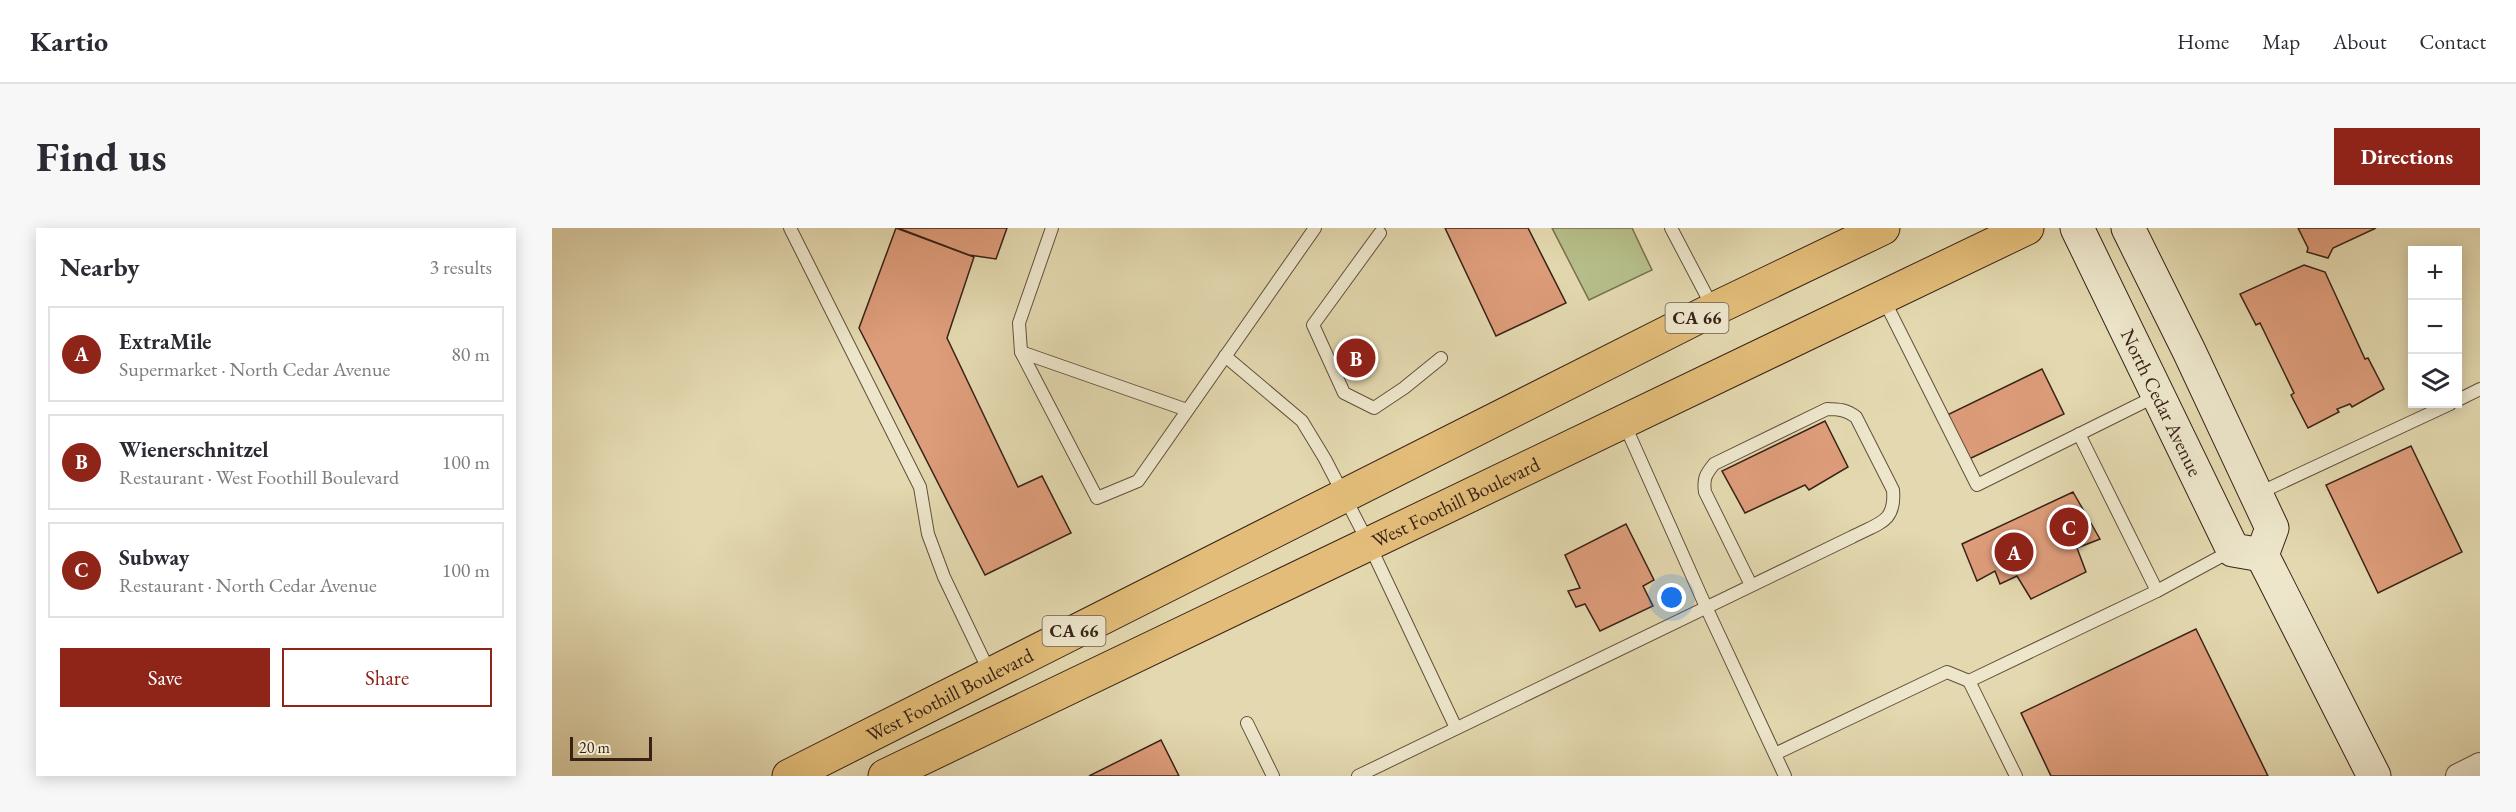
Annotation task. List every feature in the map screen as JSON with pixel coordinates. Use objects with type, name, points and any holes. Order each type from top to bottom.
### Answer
[{"type":"main road","name":"West Foothill Boulevard","points":[[789,776],[1714,309],[1883,228]]},
{"type":"main road","name":"West Foothill Boulevard","points":[[885,776],[2027,228]]},
{"type":"main road","name":"North Cedar Avenue","points":[[2077,228],[2158,396],[2374,776]]},
{"type":"main road","points":[[2128,228],[2272,528],[2248,552]]},
{"type":"street","points":[[2458,776],[2480,765]]},
{"type":"lane","points":[[790,228],[920,487],[928,534],[944,577],[991,674]]},
{"type":"lane","points":[[1052,228],[1019,323],[1021,352],[1097,498],[1138,481],[1315,228]]},
{"type":"lane","points":[[1671,228],[1714,309]]},
{"type":"lane","points":[[1380,233],[1313,325],[1344,393],[1374,408],[1441,358]]},
{"type":"lane","points":[[1883,297],[1977,485],[2158,396]]},
{"type":"lane","points":[[1021,352],[1187,410]]},
{"type":"lane","points":[[1226,356],[1302,421],[1369,544],[1456,728]]},
{"type":"lane","points":[[2462,398],[2480,389]]},
{"type":"lane","points":[[2256,494],[2441,408]]},
{"type":"lane","points":[[1358,776],[1852,537],[1884,520],[1892,513],[1893,490],[1856,417],[1851,412],[1838,409],[1827,410],[1714,464],[1703,479],[1706,492],[1751,585]]},
{"type":"lane","points":[[1623,422],[1785,776]]},
{"type":"lane","points":[[2079,434],[2157,591]]},
{"type":"lane","points":[[1969,681],[2157,591],[2248,552]]},
{"type":"lane","points":[[1775,754],[1947,672],[1969,681],[2016,776]]},
{"type":"lane","points":[[1247,723],[1273,776]]},
{"type":"green space","points":[[1552,228],[1632,228],[1652,270],[1589,300]]},
{"type":"building","points":[[896,228],[974,257],[947,338],[1018,487],[1042,476],[1071,533],[985,575],[859,328]]},
{"type":"building","points":[[898,228],[1007,228],[996,259],[969,255]]},
{"type":"building","points":[[1445,228],[1528,228],[1566,303],[1496,336]]},
{"type":"building","points":[[2298,228],[2376,228],[2333,248],[2328,258],[2307,252],[2308,248]]},
{"type":"building","points":[[2304,265],[2325,272],[2365,359],[2368,358],[2384,389],[2352,407],[2350,404],[2337,409],[2339,412],[2308,428],[2291,395],[2294,393],[2260,323],[2256,325],[2240,294]]},
{"type":"building","points":[[2042,369],[2064,414],[1967,460],[1945,416]]},
{"type":"building","points":[[1825,421],[1848,467],[1809,490],[1805,485],[1745,513],[1722,471]]},
{"type":"building","points":[[2411,446],[2462,552],[2378,593],[2326,485]]},
{"type":"building","points":[[2073,492],[2100,539],[2077,548],[2086,572],[2031,599],[2017,576],[2000,584],[1995,571],[1977,581],[1962,544]]},
{"type":"building","points":[[1626,524],[1654,580],[1643,586],[1653,606],[1600,631],[1585,604],[1576,607],[1568,591],[1580,588],[1565,555]]},
{"type":"building","points":[[2196,629],[2268,776],[2051,776],[2021,713]]},
{"type":"building","points":[[1161,740],[1179,776],[1089,776]]},
{"type":"place","name":"Wienerschnitzel","points":[[1356,358]]},
{"type":"place","name":"Subway","points":[[2069,527]]},
{"type":"place","name":"ExtraMile","points":[[2014,552]]}]
